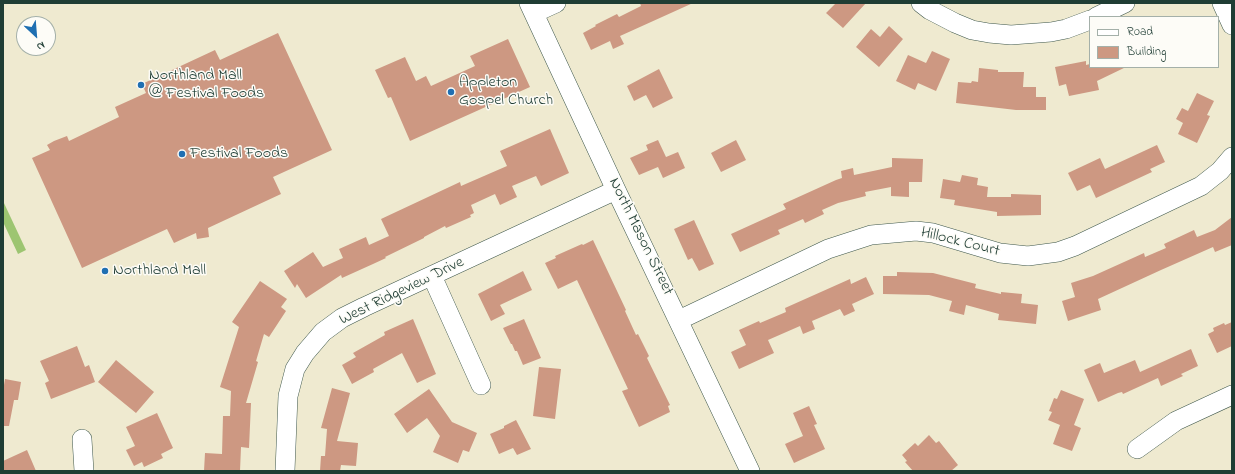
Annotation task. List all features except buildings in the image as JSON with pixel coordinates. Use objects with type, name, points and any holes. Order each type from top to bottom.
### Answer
[{"type":"street","points":[[532,8],[556,3]]},
{"type":"street","points":[[921,3],[930,10],[955,23],[972,30],[989,33],[1011,35],[1051,32],[1066,29],[1089,20]]},
{"type":"street","points":[[1098,16],[1125,3]]},
{"type":"street","points":[[1222,3],[1232,25]]},
{"type":"street","name":"North Mason Street","points":[[532,8],[616,190],[750,471]]},
{"type":"street","name":"Hillock Court","points":[[679,320],[828,250],[871,235],[916,231],[933,233],[1000,253],[1028,256],[1058,252],[1075,246],[1201,186],[1220,171],[1232,157]]},
{"type":"street","name":"West Ridgeview Drive","points":[[285,471],[288,396],[295,369],[305,353],[324,332],[342,318],[364,307],[616,190]]},
{"type":"street","points":[[432,276],[481,385]]},
{"type":"street","points":[[1137,449],[1176,421],[1232,396]]},
{"type":"street","points":[[82,439],[84,471]]},
{"type":"green space","points":[[3,201],[26,250],[18,254],[3,222]]},
{"type":"place","name":"Northland Mall @ Festival Foods","points":[[141,85]]},
{"type":"place","name":"Appleton Gospel Church","points":[[451,92]]},
{"type":"place","name":"Festival Foods","points":[[182,154]]},
{"type":"place","name":"Northland Mall","points":[[105,271]]}]
